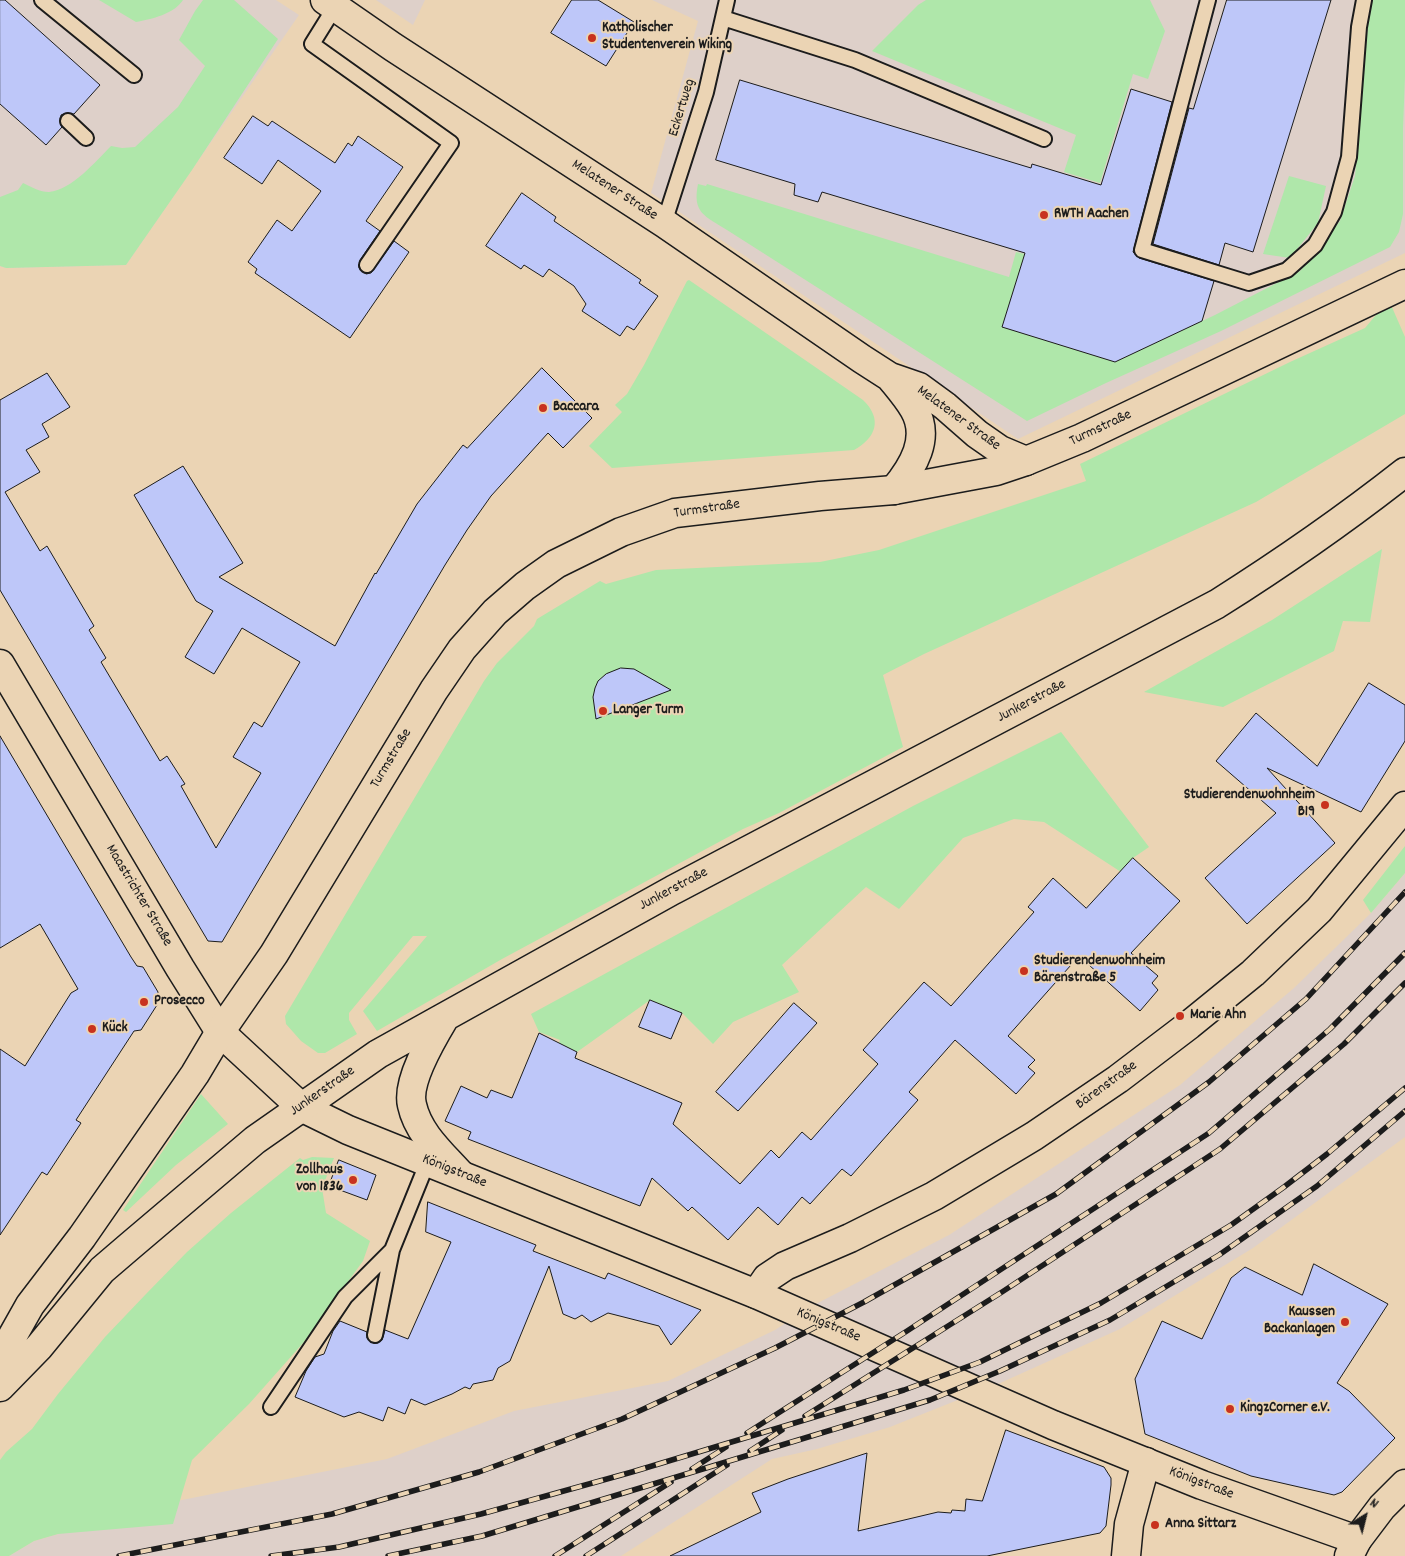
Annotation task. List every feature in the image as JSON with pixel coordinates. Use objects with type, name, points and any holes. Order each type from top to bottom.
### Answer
[{"type":"main road","name":"Melatener Straße","points":[[330,4],[401,53],[664,223],[890,377],[919,387],[1000,450],[1026,461]]},
{"type":"main road","name":"Turmstraße","points":[[220,1032],[274,954],[434,690],[462,649],[495,612],[525,586],[556,564],[620,532],[675,513],[820,496],[894,490],[996,471],[1082,438],[1405,284]]},
{"type":"main road","name":"Melatener Straße","points":[[890,377],[914,409],[921,426],[921,445],[918,453],[909,472],[894,490]]},
{"type":"main road","name":"Junkerstraße","points":[[0,1387],[39,1347],[102,1270],[255,1140],[378,1054],[673,890],[1217,604],[1277,566],[1350,515],[1405,472]]},
{"type":"main road","name":"Maastrichter Straße","points":[[0,664],[220,1032],[301,1107]]},
{"type":"main road","name":"Bärenstraße","points":[[756,1294],[768,1278],[785,1266],[850,1238],[934,1196],[1034,1136],[1118,1079],[1253,973],[1306,923],[1325,903],[1405,806]]},
{"type":"main road","points":[[446,1015],[424,1053],[412,1091],[411,1103],[421,1127],[460,1174]]},
{"type":"main road","points":[[0,1367],[4,1351],[30,1305],[82,1237],[195,1074],[220,1032]]},
{"type":"main road","name":"Königstraße","points":[[301,1107],[355,1133],[756,1294],[1053,1425],[1353,1548]]},
{"type":"main road","points":[[1126,1556],[1129,1524],[1146,1462]]},
{"type":"main road","points":[[1353,1548],[1394,1512],[1405,1484]]},
{"type":"lane","points":[[42,0],[134,75]]},
{"type":"lane","name":"Eckertweg","points":[[664,223],[706,92],[727,0]]},
{"type":"lane","points":[[1208,0],[1142,250],[1249,283],[1287,270],[1315,245],[1334,212],[1349,157],[1359,28],[1364,0]]},
{"type":"lane","name":"Melatener Straße","points":[[330,4],[312,44],[451,143],[367,264]]},
{"type":"lane","points":[[723,18],[854,60],[1044,138]]},
{"type":"lane","points":[[68,121],[86,138]]},
{"type":"lane","points":[[375,1335],[392,1250],[428,1161]]},
{"type":"lane","points":[[271,1407],[345,1297],[392,1250]]},
{"type":"shaded area","points":[[0,0],[276,0],[299,15],[126,265],[6,268],[0,266]]},
{"type":"shaded area","points":[[376,0],[425,0],[413,25]]},
{"type":"shaded area","name":"RWTH Aachen","points":[[652,0],[1405,0],[1405,253],[1018,439],[651,193],[698,21]]},
{"type":"shaded area","points":[[1405,873],[1405,1137],[1253,1248],[1120,1329],[998,1384],[890,1427],[817,1449],[772,1459],[621,1556],[9,1556],[34,1541],[157,1505],[387,1459],[514,1411],[668,1381],[775,1330],[812,1306],[949,1235],[1180,1085],[1294,988],[1371,913]]},
{"type":"green space","points":[[99,0],[183,0],[168,12],[136,22]]},
{"type":"green space","points":[[203,0],[234,0],[278,39],[192,170],[126,265],[6,268],[0,266],[0,197],[18,190],[23,183],[46,192],[58,190],[66,186],[91,167],[111,146],[122,148],[135,147],[178,107],[205,66],[179,40]]},
{"type":"green space","points":[[926,0],[1150,0],[1165,31],[1148,79],[1133,74],[1100,183],[1064,172],[1076,135],[872,51],[918,5]]},
{"type":"green space","points":[[1372,0],[1405,0],[1403,214],[1399,232],[1390,247],[1221,331],[1027,421],[712,221],[699,208],[697,201],[698,184],[706,186],[707,184],[1009,277],[1016,252],[1025,254],[1002,327],[1115,362],[1215,315],[1300,271],[1340,221],[1355,176],[1368,24]]},
{"type":"green space","points":[[1289,176],[1326,186],[1318,223],[1290,258],[1263,254]]},
{"type":"green space","points":[[689,280],[863,400],[873,414],[875,421],[872,434],[868,440],[854,450],[612,468],[589,446],[622,412],[615,405],[627,394]]},
{"type":"green space","points":[[1391,305],[1405,337],[1405,414],[1256,502],[924,654],[883,675],[903,747],[779,813],[743,829],[502,959],[377,1031],[363,1011],[427,936],[413,936],[349,1013],[349,1020],[357,1034],[325,1053],[318,1053],[301,1041],[286,1024],[285,1016],[484,681],[497,663],[534,626],[537,619],[600,581],[606,584],[656,570],[820,562],[879,550],[1086,481],[1080,464],[1290,362],[1365,328],[1381,309]]},
{"type":"green space","points":[[1382,549],[1370,622],[1343,621],[1334,651],[1223,707],[1144,692],[1272,620]]},
{"type":"green space","points":[[1061,732],[1149,847],[1133,858],[1121,872],[1044,822],[1014,819],[963,838],[899,909],[866,887],[782,965],[799,992],[733,1022],[713,1044],[682,1013],[650,1000],[577,1052],[559,1043],[560,1040],[539,1032],[531,1014],[913,806]]},
{"type":"green space","points":[[1405,846],[1405,873],[1371,913],[1363,900]]},
{"type":"green space","points":[[201,1094],[228,1124],[176,1165],[126,1212],[123,1210]]},
{"type":"green space","points":[[312,1157],[334,1158],[322,1188],[326,1213],[370,1241],[363,1261],[304,1342],[249,1404],[192,1460],[173,1524],[58,1534],[34,1541],[9,1556],[0,1556],[0,1460],[6,1452],[32,1429],[105,1337],[187,1252],[231,1213],[300,1158],[303,1160]]},
{"type":"building","points":[[0,0],[5,0],[100,85],[74,114],[66,113],[61,115],[60,123],[62,127],[46,145],[0,104]]},
{"type":"building","name":"Katholischer Studentenverein Wiking","points":[[572,0],[598,0],[634,22],[606,66],[551,33]]},
{"type":"building","points":[[1227,0],[1331,0],[1253,252],[1225,243],[1219,265],[1153,244],[1189,108],[1193,109]]},
{"type":"building","points":[[740,80],[1031,168],[1032,164],[1101,185],[1131,89],[1172,102],[1133,252],[1139,258],[1214,281],[1202,321],[1115,362],[1002,327],[1025,253],[822,192],[818,202],[794,195],[795,184],[716,160]]},
{"type":"building","points":[[253,116],[268,126],[272,121],[335,163],[348,143],[352,146],[358,136],[403,167],[366,221],[380,231],[360,260],[359,268],[366,274],[371,273],[394,241],[409,252],[350,338],[255,273],[257,269],[248,262],[277,220],[292,231],[321,191],[278,160],[262,184],[224,158]]},
{"type":"building","points":[[522,193],[556,217],[554,221],[641,280],[639,283],[658,296],[634,330],[627,326],[620,336],[582,311],[586,304],[574,286],[549,269],[543,277],[524,265],[521,269],[486,246]]},
{"type":"building","points":[[542,368],[592,418],[563,448],[548,433],[491,496],[445,565],[222,942],[208,941],[0,590],[0,400],[47,373],[70,407],[42,424],[49,437],[26,450],[40,472],[5,492],[40,551],[47,546],[94,626],[89,630],[106,658],[101,662],[160,761],[167,756],[185,784],[181,786],[216,848],[261,773],[233,757],[254,722],[262,727],[300,662],[242,628],[214,674],[185,657],[213,611],[196,601],[134,495],[183,466],[243,563],[219,577],[335,646],[375,573],[417,504],[463,445],[467,448]]},
{"type":"building","name":"Langer Turm","points":[[621,668],[634,669],[671,690],[596,719],[593,697],[598,681],[606,674]]},
{"type":"building","name":"Studierendenwohnheim B19","points":[[1369,683],[1405,705],[1405,741],[1361,812],[1267,768],[1335,843],[1247,924],[1205,878],[1276,813],[1216,761],[1256,713],[1317,766]]},
{"type":"building","points":[[0,736],[131,957],[137,966],[143,967],[158,992],[157,1005],[141,1030],[134,1031],[76,1120],[81,1123],[47,1175],[42,1172],[0,1235],[0,1049],[25,1066],[71,993],[78,989],[40,924],[0,948]]},
{"type":"building","points":[[1133,858],[1180,901],[1131,953],[1158,976],[1152,983],[1158,990],[1140,1011],[1079,956],[1008,1036],[1035,1060],[1028,1067],[1035,1073],[1016,1094],[955,1040],[909,1092],[918,1100],[851,1176],[842,1169],[810,1204],[802,1197],[778,1225],[758,1207],[728,1240],[692,1207],[688,1211],[652,1178],[640,1206],[468,1139],[471,1132],[445,1121],[461,1086],[487,1098],[491,1090],[512,1098],[539,1033],[577,1052],[575,1058],[682,1103],[673,1124],[740,1184],[771,1150],[779,1158],[802,1132],[811,1140],[878,1064],[863,1050],[924,982],[951,1006],[1034,912],[1028,907],[1053,878],[1086,908]]},
{"type":"building","points":[[650,1000],[682,1013],[671,1039],[639,1027]]},
{"type":"building","points":[[794,1003],[817,1023],[738,1111],[716,1092]]},
{"type":"building","name":"Zollhaus von 1836","points":[[339,1160],[376,1175],[367,1200],[329,1186]]},
{"type":"building","points":[[428,1202],[536,1245],[533,1251],[605,1279],[608,1273],[701,1310],[671,1345],[659,1326],[608,1313],[591,1322],[582,1315],[575,1319],[563,1314],[549,1266],[510,1361],[498,1368],[493,1380],[473,1384],[470,1389],[465,1387],[425,1405],[411,1399],[405,1414],[388,1407],[383,1421],[359,1412],[344,1417],[295,1397],[306,1371],[315,1357],[324,1354],[333,1331],[340,1321],[367,1332],[367,1338],[373,1343],[382,1340],[385,1330],[408,1339],[451,1242],[426,1232]]},
{"type":"building","points":[[1314,1264],[1388,1304],[1337,1383],[1349,1391],[1395,1438],[1342,1492],[1334,1495],[1251,1476],[1145,1434],[1135,1379],[1162,1321],[1202,1339],[1231,1278],[1245,1267],[1302,1295]]},
{"type":"building","points":[[1006,1430],[1104,1467],[1111,1478],[1111,1485],[1106,1526],[1100,1533],[987,1556],[670,1556],[761,1512],[752,1493],[867,1453],[858,1531],[938,1512],[965,1511],[966,1499],[982,1501]]},
{"type":"railway","points":[[119,1556],[332,1514],[479,1472],[622,1419],[775,1348],[864,1302],[1056,1194],[1209,1082],[1306,999],[1405,892]]},
{"type":"railway","points":[[747,1433],[907,1331],[1209,1133],[1330,1029],[1405,953]]},
{"type":"railway","points":[[805,1416],[1002,1292],[1220,1149],[1344,1044],[1405,983]]},
{"type":"railway","points":[[271,1556],[339,1547],[481,1514],[632,1472],[904,1390],[980,1362],[1101,1303],[1231,1225],[1327,1154],[1405,1088]]},
{"type":"railway","points":[[388,1556],[482,1536],[930,1400],[1000,1371],[1110,1320],[1219,1255],[1317,1186],[1405,1111]]},
{"type":"railway","points":[[750,1451],[782,1430]]},
{"type":"railway","points":[[692,1469],[726,1447]]},
{"type":"railway","points":[[586,1556],[727,1465]]},
{"type":"railway","points":[[555,1556],[671,1482]]},
{"type":"place","name":"Katholischer Studentenverein Wiking","points":[[592,38]]},
{"type":"place","name":"RWTH Aachen","points":[[1044,215]]},
{"type":"place","name":"Baccara","points":[[543,408]]},
{"type":"place","name":"Langer Turm","points":[[603,711]]},
{"type":"place","name":"Studierendenwohnheim B19","points":[[1325,805]]},
{"type":"place","name":"Studierendenwohnheim Bärenstraße 5","points":[[1024,971]]},
{"type":"place","name":"Prosecco","points":[[144,1002]]},
{"type":"place","name":"Marie Ahn","points":[[1180,1016]]},
{"type":"place","name":"Kück","points":[[92,1029]]},
{"type":"place","name":"Zollhaus von 1836","points":[[353,1180]]},
{"type":"place","name":"Kaussen Backanlagen","points":[[1345,1322]]},
{"type":"place","name":"KingzCorner e.V.","points":[[1230,1409]]},
{"type":"place","name":"Anna Sittarz","points":[[1155,1525]]}]
